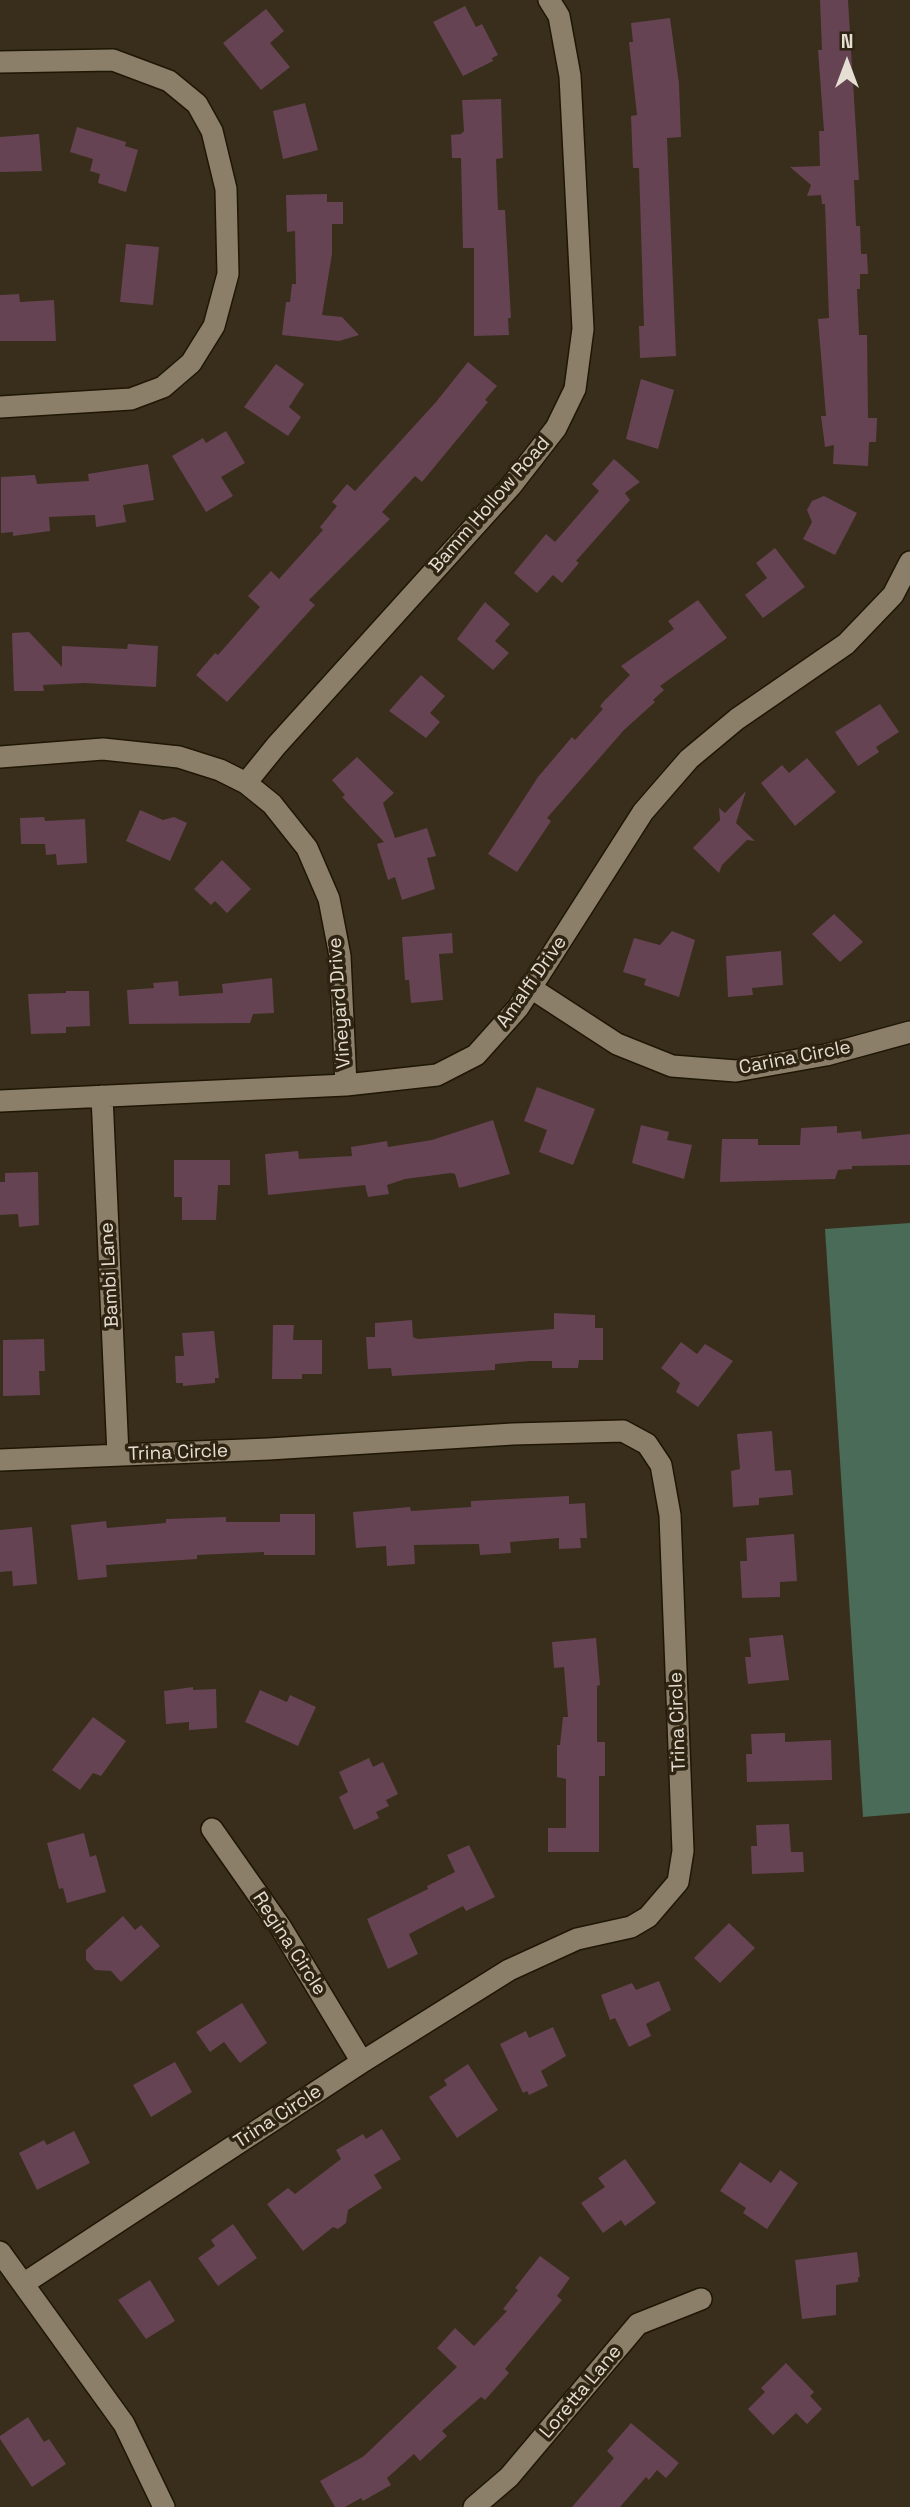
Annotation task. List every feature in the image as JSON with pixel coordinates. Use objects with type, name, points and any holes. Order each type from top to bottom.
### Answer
[{"type":"street","name":"Bamm Hollow Road","points":[[246,783],[275,746],[511,486],[556,428],[575,389],[583,329],[570,76],[559,16],[549,0]]},
{"type":"street","points":[[0,62],[113,60],[169,81],[197,104],[212,131],[226,188],[228,274],[214,326],[191,363],[163,387],[131,399],[0,407]]},
{"type":"street","name":"Amalfi Drive","points":[[0,1101],[346,1085],[436,1074],[476,1055],[518,1009],[643,812],[689,759],[737,719],[846,644],[893,595],[910,562]]},
{"type":"street","name":"Vineyard Drive","points":[[0,757],[103,750],[179,757],[220,770],[246,783],[272,804],[307,848],[329,899],[340,957],[346,1085]]},
{"type":"street","name":"Carina Circle","points":[[531,988],[617,1044],[672,1066],[736,1071],[826,1055],[910,1032]]},
{"type":"street","name":"Bambi Lane","points":[[102,1096],[118,1455]]},
{"type":"street","name":"Trina Circle","points":[[0,1460],[513,1434],[623,1432],[647,1444],[661,1465],[671,1529],[683,1851],[678,1882],[648,1917],[631,1927],[577,1939],[509,1970],[362,2062],[23,2284]]},
{"type":"street","name":"Regina Circle","points":[[212,1829],[280,1926],[362,2062]]},
{"type":"street","points":[[0,2252],[124,2424],[164,2507]]},
{"type":"street","name":"Loretta Lane","points":[[474,2507],[509,2477],[638,2324],[701,2299]]},
{"type":"green space","points":[[910,1223],[910,1813],[863,1817],[825,1229]]},
{"type":"building","points":[[820,0],[848,0],[859,180],[854,180],[856,226],[860,226],[861,254],[867,254],[868,274],[860,274],[860,289],[857,289],[859,335],[867,335],[868,418],[877,418],[876,442],[869,442],[868,466],[833,464],[834,445],[825,447],[821,416],[826,416],[818,319],[829,318],[825,204],[822,204],[821,195],[807,196],[811,185],[790,167],[820,166],[819,131],[824,131],[818,50],[822,50]]},
{"type":"building","points":[[465,6],[476,27],[482,24],[498,55],[492,58],[493,61],[463,76],[433,22]]},
{"type":"building","points":[[266,9],[284,31],[270,43],[290,67],[261,90],[223,43]]},
{"type":"building","points":[[670,18],[679,84],[681,137],[667,138],[676,356],[640,358],[639,326],[644,326],[639,168],[633,168],[631,116],[637,115],[629,42],[633,42],[631,23]]},
{"type":"building","points":[[501,99],[503,158],[496,159],[498,210],[505,210],[511,318],[508,318],[509,335],[474,336],[474,248],[463,248],[461,158],[452,158],[451,135],[464,131],[462,100]]},
{"type":"building","points":[[305,103],[318,150],[283,159],[273,111]]},
{"type":"building","points":[[77,127],[126,142],[125,146],[138,150],[126,192],[98,183],[100,174],[90,171],[93,159],[70,152]]},
{"type":"building","points":[[39,134],[42,171],[0,172],[0,137]]},
{"type":"building","points":[[327,194],[327,202],[343,202],[343,224],[332,224],[332,254],[322,315],[342,317],[359,335],[339,341],[282,335],[286,302],[290,302],[292,284],[296,284],[295,231],[287,232],[286,195]]},
{"type":"building","points":[[126,244],[159,247],[153,305],[120,302]]},
{"type":"building","points":[[19,294],[20,302],[54,300],[56,341],[0,341],[0,295]]},
{"type":"building","points":[[468,362],[497,386],[485,400],[488,402],[422,482],[415,476],[382,512],[390,519],[309,600],[315,605],[227,702],[196,675],[215,653],[218,655],[260,607],[248,596],[271,571],[279,579],[323,530],[320,527],[337,506],[332,502],[347,484],[355,491],[436,402]]},
{"type":"building","points":[[276,364],[304,384],[289,407],[301,417],[288,436],[244,407]]},
{"type":"building","points":[[641,379],[674,390],[658,449],[626,439]]},
{"type":"building","points":[[226,431],[245,463],[221,477],[233,496],[206,512],[172,456],[203,438],[206,443]]},
{"type":"building","points":[[614,459],[640,482],[625,493],[630,500],[576,561],[579,563],[562,583],[553,575],[537,593],[514,573],[546,534],[555,542],[599,491],[592,484]]},
{"type":"building","points":[[148,464],[154,500],[123,505],[126,522],[96,527],[95,515],[49,517],[50,531],[13,536],[13,532],[1,533],[1,477],[35,475],[37,484],[89,481],[88,474]]},
{"type":"building","points":[[824,496],[857,513],[835,555],[803,539],[812,522],[807,510],[812,501]]},
{"type":"building","points":[[775,548],[805,587],[763,618],[745,595],[767,578],[756,563]]},
{"type":"building","points":[[698,600],[727,638],[660,686],[664,690],[653,700],[655,702],[624,730],[547,818],[551,821],[517,872],[488,854],[538,777],[572,737],[575,740],[603,709],[600,706],[630,675],[621,666],[674,629],[668,621]]},
{"type":"building","points":[[485,602],[510,624],[495,641],[509,653],[493,670],[457,639]]},
{"type":"building","points":[[29,632],[62,667],[62,646],[127,649],[128,644],[158,646],[156,687],[84,683],[43,685],[44,691],[14,691],[12,633]]},
{"type":"building","points":[[421,675],[445,696],[430,713],[440,722],[426,738],[389,711]]},
{"type":"building","points":[[880,704],[899,732],[876,747],[879,752],[858,766],[835,732]]},
{"type":"building","points":[[357,757],[394,793],[383,803],[395,838],[427,828],[436,856],[427,858],[435,889],[402,900],[395,877],[388,880],[377,844],[384,842],[342,797],[345,795],[332,780]]},
{"type":"building","points":[[807,758],[836,792],[795,826],[761,783],[782,765],[789,773]]},
{"type":"building","points":[[746,791],[736,823],[755,841],[747,840],[722,865],[719,873],[693,848],[720,820],[719,808],[725,813]]},
{"type":"building","points":[[140,810],[163,820],[174,817],[187,823],[170,861],[126,841]]},
{"type":"building","points":[[44,817],[45,821],[85,819],[87,863],[57,865],[56,854],[46,855],[45,844],[21,844],[20,818]]},
{"type":"building","points":[[222,860],[251,889],[227,913],[215,901],[211,905],[194,889]]},
{"type":"building","points":[[834,914],[863,942],[840,962],[812,934]]},
{"type":"building","points":[[672,931],[695,940],[679,997],[644,985],[646,979],[623,972],[634,938],[660,945]]},
{"type":"building","points":[[452,933],[453,953],[439,954],[443,1000],[411,1003],[409,980],[405,980],[402,937]]},
{"type":"building","points":[[781,951],[783,985],[752,988],[753,995],[728,997],[726,956]]},
{"type":"building","points":[[272,978],[274,1013],[253,1014],[250,1023],[129,1024],[127,990],[154,988],[153,983],[178,981],[179,996],[223,993],[222,984]]},
{"type":"building","points":[[89,991],[90,1026],[66,1027],[66,1033],[31,1034],[28,994]]},
{"type":"building","points":[[537,1087],[595,1109],[573,1165],[539,1152],[547,1130],[524,1121]]},
{"type":"building","points":[[493,1120],[510,1174],[459,1188],[455,1174],[451,1173],[405,1179],[387,1185],[389,1194],[368,1197],[365,1185],[268,1195],[265,1154],[298,1151],[299,1159],[352,1156],[351,1147],[387,1141],[388,1147],[432,1140]]},
{"type":"building","points":[[641,1125],[669,1132],[667,1140],[692,1145],[684,1179],[632,1163]]},
{"type":"building","points":[[837,1126],[837,1133],[861,1131],[862,1139],[910,1134],[910,1165],[852,1166],[852,1169],[838,1170],[835,1179],[720,1182],[722,1139],[758,1139],[758,1145],[800,1145],[801,1128]]},
{"type":"building","points":[[174,1160],[230,1160],[230,1185],[218,1185],[216,1220],[182,1220],[182,1197],[174,1197]]},
{"type":"building","points":[[38,1172],[39,1225],[19,1227],[18,1214],[0,1215],[0,1182],[5,1182],[5,1173]]},
{"type":"building","points":[[554,1313],[595,1315],[595,1328],[603,1328],[603,1360],[579,1360],[578,1368],[552,1368],[552,1361],[530,1361],[495,1364],[495,1370],[392,1376],[391,1368],[368,1369],[366,1337],[375,1337],[375,1323],[412,1320],[413,1337],[418,1339],[554,1329]]},
{"type":"building","points":[[273,1325],[294,1325],[293,1340],[322,1340],[322,1374],[302,1374],[302,1379],[272,1379]]},
{"type":"building","points":[[214,1331],[219,1378],[215,1378],[215,1383],[183,1386],[183,1383],[176,1383],[175,1356],[184,1356],[182,1333]]},
{"type":"building","points":[[44,1339],[45,1371],[39,1371],[40,1395],[3,1396],[3,1340]]},
{"type":"building","points":[[681,1342],[697,1354],[705,1344],[733,1361],[698,1407],[676,1392],[680,1383],[661,1368]]},
{"type":"building","points":[[772,1431],[775,1471],[791,1470],[793,1495],[759,1498],[759,1505],[733,1507],[731,1471],[740,1469],[737,1434]]},
{"type":"building","points":[[569,1496],[569,1504],[585,1503],[587,1538],[580,1538],[581,1548],[559,1549],[559,1538],[510,1542],[511,1553],[480,1555],[479,1544],[414,1545],[415,1564],[387,1566],[386,1546],[356,1548],[353,1512],[410,1507],[411,1511],[471,1507],[471,1501]]},
{"type":"building","points":[[280,1514],[315,1514],[315,1555],[264,1555],[264,1552],[197,1555],[197,1559],[106,1565],[107,1577],[78,1580],[71,1525],[106,1521],[107,1528],[166,1523],[166,1519],[226,1517],[226,1522],[280,1522]]},
{"type":"building","points":[[32,1527],[37,1584],[13,1586],[12,1571],[0,1572],[0,1530]]},
{"type":"building","points":[[794,1534],[797,1581],[780,1582],[780,1597],[742,1598],[740,1561],[747,1561],[746,1538]]},
{"type":"building","points":[[783,1635],[789,1680],[748,1684],[745,1657],[751,1657],[749,1638]]},
{"type":"building","points":[[596,1638],[600,1685],[597,1686],[597,1742],[605,1742],[605,1776],[599,1776],[599,1852],[548,1852],[548,1828],[566,1828],[566,1779],[557,1777],[557,1745],[560,1745],[563,1717],[568,1717],[564,1667],[554,1668],[552,1642]]},
{"type":"building","points":[[193,1687],[193,1690],[216,1689],[217,1728],[189,1730],[189,1722],[166,1724],[164,1691]]},
{"type":"building","points":[[260,1690],[287,1702],[290,1695],[316,1707],[298,1746],[245,1722]]},
{"type":"building","points":[[93,1717],[126,1741],[101,1776],[93,1773],[80,1790],[52,1770]]},
{"type":"building","points":[[785,1733],[785,1742],[831,1740],[832,1780],[747,1782],[746,1754],[752,1754],[751,1734]]},
{"type":"building","points":[[369,1758],[373,1767],[383,1762],[398,1794],[386,1800],[389,1806],[376,1812],[379,1818],[354,1830],[339,1797],[348,1792],[339,1772]]},
{"type":"building","points":[[789,1824],[791,1852],[803,1852],[804,1872],[752,1874],[751,1846],[757,1846],[756,1825]]},
{"type":"building","points":[[84,1833],[90,1857],[96,1855],[106,1892],[67,1903],[63,1888],[59,1889],[47,1843]]},
{"type":"building","points":[[469,1845],[495,1897],[466,1911],[463,1906],[409,1934],[418,1954],[388,1969],[367,1919],[428,1889],[427,1886],[455,1872],[447,1855]]},
{"type":"building","points":[[123,1916],[135,1930],[141,1925],[160,1946],[121,1982],[111,1971],[95,1970],[86,1960],[86,1950]]},
{"type":"building","points":[[729,1923],[755,1948],[720,1983],[694,1958]]},
{"type":"building","points":[[659,1981],[671,2010],[646,2024],[651,2036],[629,2047],[615,2018],[610,2020],[601,1995],[632,1983],[636,1990]]},
{"type":"building","points":[[242,2003],[267,2043],[240,2063],[224,2042],[210,2052],[196,2032]]},
{"type":"building","points":[[553,2027],[566,2056],[541,2071],[548,2086],[529,2095],[527,2091],[523,2093],[500,2044],[526,2031],[529,2038]]},
{"type":"building","points":[[175,2062],[192,2092],[151,2117],[133,2085]]},
{"type":"building","points":[[468,2064],[498,2110],[457,2138],[429,2097],[447,2085],[444,2080]]},
{"type":"building","points":[[382,2129],[401,2159],[374,2175],[382,2188],[348,2210],[346,2223],[338,2229],[333,2227],[303,2251],[267,2204],[288,2188],[295,2194],[341,2159],[336,2150],[363,2134],[366,2139]]},
{"type":"building","points":[[74,2131],[90,2163],[37,2190],[19,2153],[44,2140],[47,2145]]},
{"type":"building","points":[[625,2159],[656,2203],[625,2226],[621,2220],[603,2233],[581,2203],[605,2187],[598,2178]]},
{"type":"building","points":[[740,2162],[771,2183],[780,2170],[798,2183],[767,2229],[743,2213],[746,2208],[720,2191]]},
{"type":"building","points":[[233,2224],[257,2258],[218,2286],[198,2258],[215,2246],[211,2240]]},
{"type":"building","points":[[857,2252],[860,2277],[858,2282],[836,2285],[836,2315],[802,2319],[795,2260]]},
{"type":"building","points":[[540,2256],[570,2278],[557,2296],[562,2300],[505,2369],[509,2373],[485,2400],[481,2397],[442,2431],[447,2436],[420,2461],[414,2454],[387,2478],[391,2485],[363,2501],[361,2498],[345,2507],[335,2507],[320,2481],[364,2456],[457,2367],[437,2348],[455,2328],[474,2346],[507,2311],[503,2309],[518,2290],[515,2288]]},
{"type":"building","points":[[150,2280],[175,2321],[146,2339],[118,2300]]},
{"type":"building","points":[[786,2363],[814,2392],[810,2396],[822,2409],[807,2424],[796,2413],[773,2435],[748,2409],[765,2392],[761,2388]]},
{"type":"building","points":[[28,2417],[44,2442],[49,2439],[66,2464],[32,2487],[0,2439],[0,2436]]},
{"type":"building","points":[[631,2423],[679,2463],[666,2478],[657,2470],[649,2480],[646,2477],[620,2507],[572,2507],[614,2458],[607,2451]]}]
